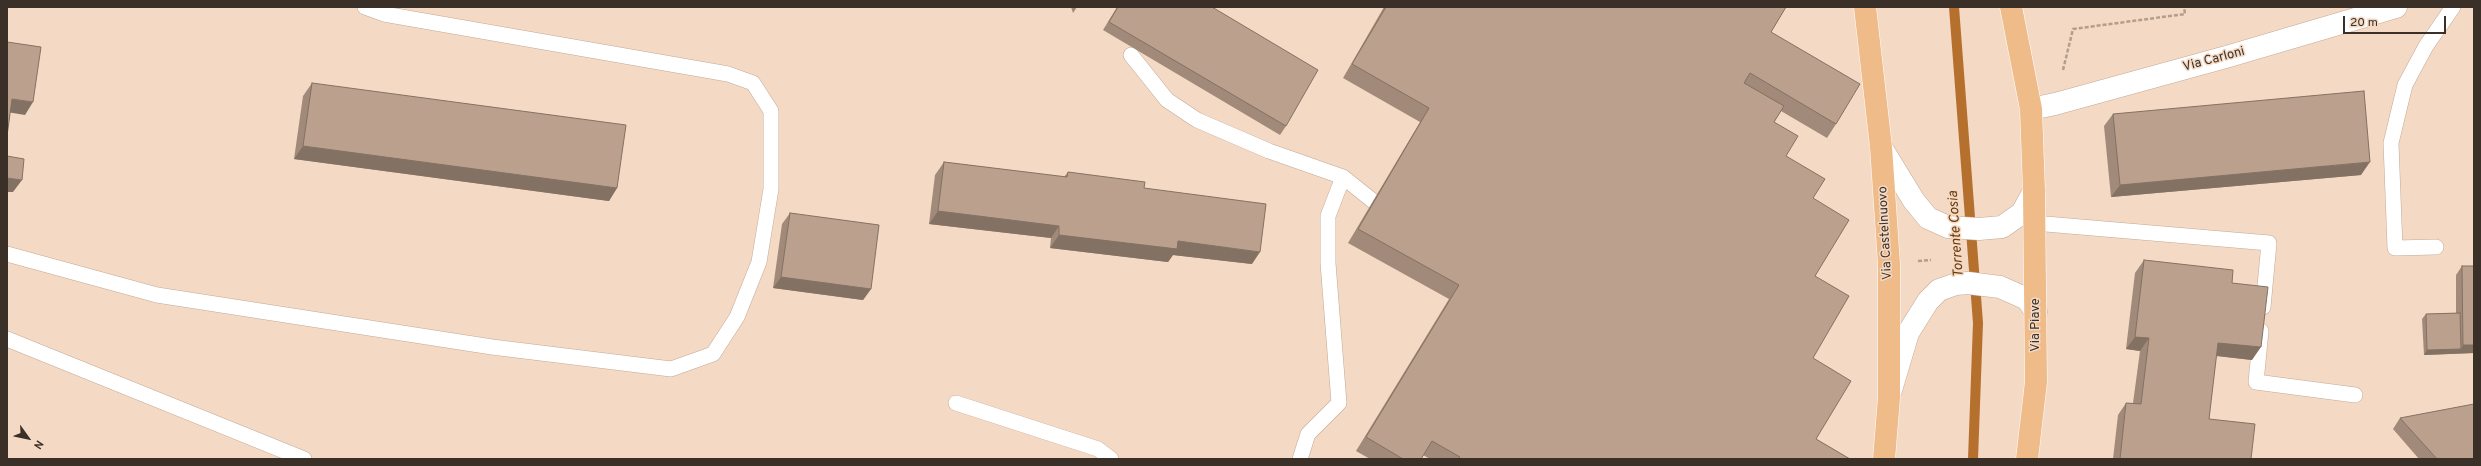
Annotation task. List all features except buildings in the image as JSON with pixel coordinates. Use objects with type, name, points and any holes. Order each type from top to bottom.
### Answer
[{"type":"main road","name":"Via Castelnuovo","points":[[1865,7],[1881,147],[1889,264],[1889,398],[1884,459]]},
{"type":"main road","name":"Via Piave","points":[[2011,7],[2030,109],[2034,191],[2036,382],[2027,459]]},
{"type":"street","name":"Via Carloni","points":[[2030,109],[2056,104],[2385,9]]},
{"type":"street","points":[[1881,147],[1914,202],[1928,218],[1948,227],[1963,229],[2002,227],[2022,213],[2034,191]]},
{"type":"street","points":[[1889,398],[1908,333],[1928,301],[1939,290],[1956,284],[1968,283],[2000,287],[2027,299],[2036,312]]},
{"type":"lane","points":[[7,254],[157,295],[492,347],[671,369],[714,354],[738,317],[760,262],[771,189],[771,111],[753,83],[728,74],[384,14],[366,7]]},
{"type":"lane","points":[[2436,247],[2395,248],[2391,143],[2405,85],[2426,46],[2453,7]]},
{"type":"lane","points":[[1130,55],[1167,100],[1197,120],[1269,151],[1343,178],[1373,201]]},
{"type":"lane","points":[[1300,459],[1308,434],[1339,403],[1328,263],[1328,216],[1343,178]]},
{"type":"lane","points":[[2034,223],[2269,244],[2256,382],[2355,394]]},
{"type":"lane","points":[[7,339],[304,459]]},
{"type":"lane","points":[[956,403],[1098,449],[1111,459]]},
{"type":"path","points":[[2056,104],[2073,29],[2185,14],[2184,7]]},
{"type":"waterway","name":"Torrente Cosia","points":[[1954,7],[1978,323],[1973,459]]}]
